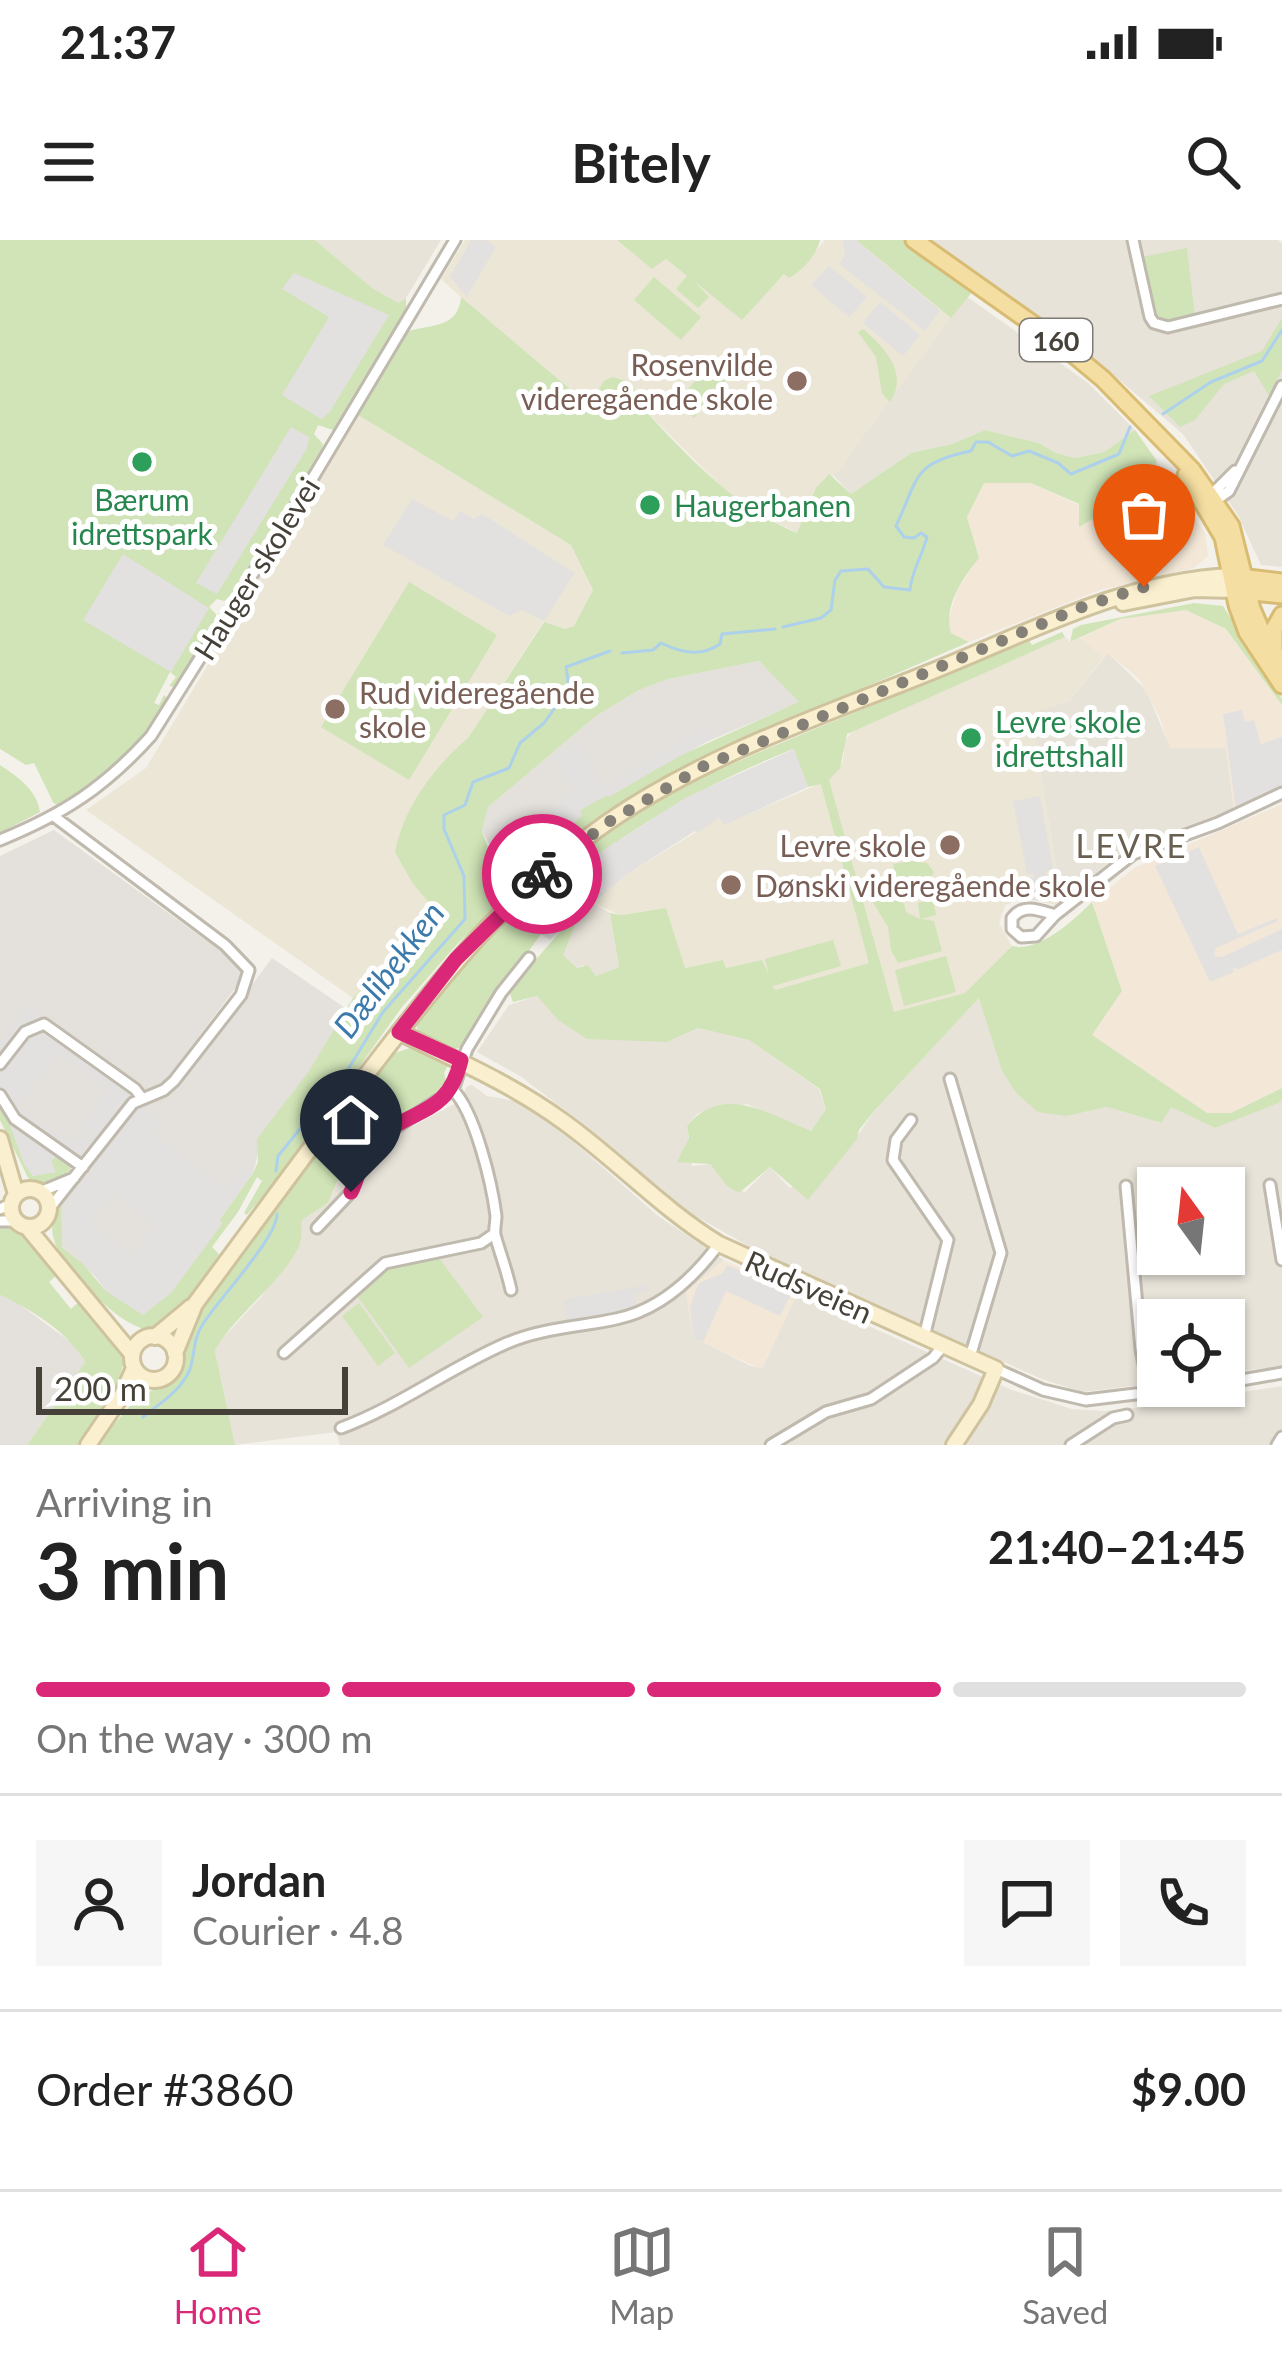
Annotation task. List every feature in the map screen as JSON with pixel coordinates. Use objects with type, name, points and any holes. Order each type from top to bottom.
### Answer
[{"type":"main road","name":"160","points":[[914,240],[1061,344],[1136,410],[1211,500],[1240,584]]},
{"type":"main road","points":[[101,1426],[151,1380],[170,1373],[195,1304],[456,959],[515,898],[579,843],[647,796],[743,748],[1060,620],[1154,595],[1282,582]]},
{"type":"main road","points":[[1240,584],[1282,596]]},
{"type":"main road","points":[[1240,584],[1278,657]]},
{"type":"main road","points":[[1240,584],[1253,642],[1282,685]]},
{"type":"main road","points":[[1278,657],[1274,629],[1282,615]]},
{"type":"main road","name":"Rudsveien","points":[[399,1032],[454,1057],[553,1114],[679,1220],[719,1244],[996,1370]]},
{"type":"main road","points":[[2,1143],[19,1198],[14,1223]]},
{"type":"main road","points":[[19,1198],[47,1215],[56,1259]]},
{"type":"main road","points":[[14,1223],[47,1215]]},
{"type":"main road","points":[[14,1223],[56,1259],[151,1380]]},
{"type":"main road","points":[[92,1303],[150,1338],[166,1341],[175,1353]]},
{"type":"main road","points":[[88,1445],[150,1338],[195,1304]]},
{"type":"main road","points":[[954,1445],[996,1370]]},
{"type":"street","name":"Hauger skolevei","points":[[0,840],[56,817],[106,781],[151,736],[455,240]]},
{"type":"street","points":[[1133,240],[1150,317],[1161,326],[1282,299]]},
{"type":"street","points":[[1211,500],[1228,491],[1282,386]]},
{"type":"street","points":[[1055,915],[1019,910],[1012,918],[1012,929],[1021,937],[1036,936],[1055,915],[1133,854],[1238,815],[1282,793]]},
{"type":"street","points":[[47,1215],[126,1111],[174,1081],[241,995],[249,970],[225,945],[56,817]]},
{"type":"street","points":[[511,1290],[494,1234],[493,1200],[472,1121],[453,1090],[454,1057],[529,958]]},
{"type":"street","points":[[0,1064],[25,1032],[44,1024],[142,1098]]},
{"type":"street","points":[[950,1079],[1001,1253],[970,1357]]},
{"type":"street","points":[[317,1228],[351,1192],[371,1144],[453,1090]]},
{"type":"street","points":[[0,1095],[15,1119],[83,1167]]},
{"type":"street","points":[[911,1120],[896,1140],[893,1160],[948,1240],[924,1337]]},
{"type":"street","points":[[19,1198],[74,1178]]},
{"type":"street","points":[[1270,1185],[1282,1260]]},
{"type":"street","points":[[1126,1186],[1137,1306]]},
{"type":"street","points":[[284,1353],[385,1263],[481,1244],[494,1234]]},
{"type":"street","points":[[341,1428],[376,1415],[466,1363],[530,1334],[620,1319],[653,1306],[683,1286],[719,1244]]},
{"type":"street","points":[[771,1445],[826,1412],[872,1399],[933,1358],[943,1346]]},
{"type":"street","name":"Rudsveien","points":[[996,1370],[1072,1398],[1137,1396]]},
{"type":"street","points":[[1245,1379],[1282,1373]]},
{"type":"street","points":[[1071,1445],[1126,1415]]},
{"type":"street","points":[[1277,1445],[1282,1437]]},
{"type":"shaded area","points":[[315,240],[441,240],[399,303],[372,288]]},
{"type":"shaded area","points":[[465,240],[617,240],[652,269],[666,259],[742,319],[784,274],[796,274],[825,240],[856,240],[951,318],[834,476],[824,478],[798,533],[754,512],[721,486],[641,406],[641,400],[612,377],[589,405],[461,297],[441,279]]},
{"type":"shaded area","points":[[471,240],[486,240],[496,247],[467,297],[450,277]]},
{"type":"shaded area","points":[[843,240],[856,240],[940,311],[925,331],[839,264],[845,256]]},
{"type":"shaded area","points":[[931,240],[1278,240],[1282,244],[1282,567],[1261,565],[1238,515],[1183,434],[1066,335]]},
{"type":"shaded area","points":[[829,266],[867,297],[849,317],[811,285]]},
{"type":"shaded area","points":[[294,273],[389,315],[321,419],[282,395],[329,317],[282,289]]},
{"type":"shaded area","points":[[966,296],[1088,383],[1135,430],[1104,452],[1075,458],[1039,443],[985,430],[911,453],[851,494],[834,476]]},
{"type":"shaded area","points":[[880,302],[920,335],[903,356],[863,323]]},
{"type":"shaded area","name":"Rud videregående skole","points":[[358,415],[571,545],[593,590],[574,626],[565,629],[543,622],[468,738],[426,785],[395,852],[436,911],[353,998],[86,810],[146,768]]},
{"type":"shaded area","points":[[291,427],[309,437],[307,448],[217,594],[196,583]]},
{"type":"shaded area","points":[[1157,462],[1205,533],[1208,556],[1194,568],[1100,590],[969,642],[951,633],[948,621],[957,591],[978,558],[967,517],[984,483],[1031,483],[1079,505],[1079,526],[1112,508],[1145,480]]},
{"type":"shaded area","points":[[412,499],[453,521],[460,511],[474,519],[482,514],[575,573],[544,621],[522,610],[509,616],[383,545]]},
{"type":"shaded area","points":[[123,554],[209,608],[171,672],[83,620]]},
{"type":"shaded area","points":[[1186,609],[1226,629],[1282,705],[1282,786],[1234,810],[1226,748],[1170,748],[1138,678],[1080,638],[1120,619]]},
{"type":"shaded area","name":"Levre skole","points":[[1065,637],[1070,642],[1080,638],[1104,657],[1069,701],[1030,714],[1062,901],[1056,905],[1025,898],[1005,905],[999,923],[1012,946],[965,993],[894,1013],[870,963],[775,990],[762,960],[726,968],[723,960],[684,968],[666,908],[620,915],[591,902],[719,818],[725,824],[829,780],[843,761],[845,741],[853,730]]},
{"type":"shaded area","points":[[1108,653],[1146,690],[1170,747],[1226,747],[1234,810],[1140,842],[1062,901],[1030,713],[1069,701]]},
{"type":"shaded area","points":[[759,661],[801,702],[699,745],[526,863],[512,878],[482,831],[488,807],[596,716],[639,690],[668,679]]},
{"type":"shaded area","points":[[1242,710],[1245,722],[1254,720],[1261,744],[1282,737],[1282,786],[1236,810],[1223,714]]},
{"type":"shaded area","points":[[708,724],[714,738],[580,810],[582,816],[526,863],[508,843],[573,791],[555,757],[576,742],[605,788]]},
{"type":"shaded area","points":[[794,749],[808,787],[724,825],[719,818],[695,831],[626,875],[550,940],[541,934],[534,909],[602,851],[685,798]]},
{"type":"shaded area","points":[[1040,796],[1053,869],[1046,871],[1046,903],[1025,898],[1027,877],[1034,878],[1034,874],[1027,874],[1013,801]]},
{"type":"shaded area","points":[[1282,804],[1282,1088],[1231,1113],[1206,1113],[1091,1035],[1122,991],[1092,902],[1134,868]]},
{"type":"shaded area","points":[[54,830],[240,965],[242,974],[166,1080],[127,1102],[72,1166],[56,1172],[0,1097],[0,856]]},
{"type":"shaded area","points":[[1199,847],[1238,934],[1278,921],[1216,948],[1214,956],[1222,957],[1282,929],[1282,950],[1210,982],[1155,866]]},
{"type":"shaded area","points":[[591,902],[610,913],[619,967],[596,976],[562,955],[575,925],[570,920]]},
{"type":"shaded area","points":[[272,958],[348,1010],[258,1154],[253,1173],[143,1315],[61,1248],[61,1206],[139,1104],[172,1093]]},
{"type":"shaded area","points":[[537,996],[559,1020],[667,1042],[698,1028],[749,1040],[819,1089],[826,1109],[811,1131],[747,1104],[698,1113],[687,1126],[692,1166],[710,1164],[727,1186],[745,1192],[770,1167],[790,1188],[849,1148],[875,1110],[980,997],[1002,1071],[1016,1093],[1067,1116],[1107,1107],[1160,1123],[1170,1106],[1215,1128],[1282,1100],[1282,1366],[1245,1370],[1245,1299],[1137,1299],[1137,1385],[1082,1392],[1042,1379],[766,1256],[685,1210],[581,1122],[520,1076],[477,1052],[509,1005]]},
{"type":"shaded area","points":[[27,1004],[138,1085],[72,1166],[58,1155],[51,1161],[56,1172],[33,1176],[24,1164],[0,1097],[0,1042]],"holes":[[[56,1053],[107,1089],[81,1126],[93,1134],[90,1138],[79,1130],[69,1142],[19,1106]]]},
{"type":"shaded area","points":[[467,1086],[515,1101],[558,1128],[658,1216],[724,1260],[687,1292],[693,1337],[751,1366],[762,1368],[797,1294],[1012,1390],[1072,1409],[1245,1407],[1245,1392],[1282,1386],[1282,1445],[340,1445],[336,1432],[235,1445],[215,1351],[220,1341],[261,1297],[300,1235],[302,1220],[328,1203],[344,1168],[370,1168],[396,1135],[460,1101]]},
{"type":"shaded area","points":[[140,1107],[160,1121],[152,1132],[226,1191],[242,1164],[253,1173],[171,1293],[143,1315],[106,1291],[63,1233],[65,1206]],"holes":[[[113,1193],[155,1225],[132,1255],[90,1223]]]},
{"type":"shaded area","points":[[724,1260],[797,1294],[761,1369],[693,1338],[686,1292]]},
{"type":"shaded area","points":[[727,1265],[792,1293],[780,1316],[726,1291],[703,1342],[693,1338],[690,1306],[699,1283],[723,1273]]},
{"type":"shaded area","points":[[646,1285],[647,1291],[634,1294],[637,1308],[567,1320],[563,1300]]},
{"type":"shaded area","points":[[0,1295],[72,1343],[85,1362],[27,1445],[0,1445]]},
{"type":"green space","points":[[0,240],[315,240],[372,288],[399,303],[406,298],[406,310],[333,430],[318,425],[314,434],[323,444],[321,452],[232,596],[217,599],[209,607],[217,623],[175,687],[169,686],[176,677],[170,672],[154,703],[159,705],[164,695],[168,699],[162,714],[138,746],[106,776],[58,806],[34,763],[26,765],[0,749]]},
{"type":"green space","points":[[617,240],[820,240],[804,267],[789,278],[784,274],[742,320],[694,281],[709,297],[698,308],[676,289],[687,276],[666,259],[652,269]]},
{"type":"green space","points":[[856,240],[903,240],[1031,330],[973,291],[951,318]]},
{"type":"green space","points":[[1187,248],[1195,317],[1161,323],[1153,313],[1142,257]]},
{"type":"green space","points":[[654,277],[701,317],[681,340],[634,300]]},
{"type":"green space","points":[[461,297],[589,405],[604,381],[612,377],[628,383],[641,406],[712,478],[752,509],[797,533],[816,488],[829,474],[851,494],[911,453],[985,430],[1039,443],[1075,458],[1104,452],[1135,430],[1157,461],[1134,491],[1079,527],[1079,504],[1031,483],[984,483],[967,517],[979,558],[961,583],[949,623],[951,633],[969,642],[693,762],[592,823],[547,859],[459,942],[402,1007],[297,1154],[247,1215],[262,1181],[257,1177],[212,1247],[219,1254],[184,1309],[164,1325],[142,1328],[112,1311],[68,1265],[53,1235],[58,1210],[61,1206],[62,1248],[106,1291],[220,1219],[253,1173],[258,1162],[257,1139],[309,1071],[353,998],[436,911],[395,852],[413,804],[432,775],[468,738],[544,622],[565,629],[574,626],[593,590],[571,545],[358,415],[409,331],[450,320]],"holes":[[[759,661],[799,702],[679,756],[609,797],[606,794],[579,811],[512,878],[488,848],[482,831],[488,807],[596,716],[639,690],[668,679]]]},
{"type":"green space","points":[[1282,318],[1282,370],[1269,396],[1254,371],[1224,384],[1195,420],[1180,427],[1149,396],[1262,351]]},
{"type":"green space","points":[[863,329],[896,371],[890,402],[882,393],[876,357],[858,332]]},
{"type":"green space","points":[[710,364],[727,379],[694,418],[676,403]]},
{"type":"green space","points":[[409,582],[497,635],[409,780],[321,727]]},
{"type":"green space","points":[[1194,603],[1223,606],[1282,705],[1226,629],[1186,610],[1120,619],[1070,642],[1073,629],[1081,625]]},
{"type":"green space","points":[[1062,632],[1065,637],[847,734],[840,768],[829,780],[894,1012],[965,993],[1012,946],[1044,940],[1092,902],[1122,991],[1092,1035],[1207,1113],[1231,1113],[1282,1088],[1278,1103],[1215,1128],[1171,1107],[1161,1123],[1107,1107],[1067,1116],[1038,1112],[1016,1093],[1002,1071],[979,998],[875,1110],[808,1200],[770,1167],[739,1193],[710,1164],[677,1162],[689,1138],[687,1126],[715,1106],[762,1110],[811,1131],[826,1109],[820,1089],[749,1040],[698,1028],[667,1042],[587,1039],[558,1020],[537,996],[513,1002],[509,991],[570,920],[575,925],[563,955],[577,968],[588,965],[596,976],[619,967],[610,913],[666,908],[685,968],[723,960],[726,968],[762,960],[769,975],[765,959],[833,940],[841,966],[773,986],[775,990],[869,963],[821,784],[808,787],[793,749],[689,798],[593,859],[534,909],[541,934],[459,1048],[420,1035],[421,1015],[489,937],[563,866],[618,825],[750,756],[1029,640],[1032,645]]},
{"type":"green space","points":[[0,765],[31,791],[40,812],[0,833]]},
{"type":"green space","points":[[927,863],[934,872],[922,893],[909,894],[897,883],[893,864]]},
{"type":"green space","points":[[874,876],[904,904],[906,912],[920,919],[918,903],[933,899],[936,915],[921,919],[934,921],[942,951],[898,963],[888,927],[866,891]]},
{"type":"green space","points":[[946,956],[956,992],[904,1006],[895,970]]},
{"type":"green space","points":[[410,1048],[449,1063],[446,1081],[422,1104],[371,1138],[351,1166],[343,1168],[328,1203],[302,1220],[301,1238],[288,1265],[215,1351],[235,1445],[96,1445],[137,1398],[176,1378],[189,1326],[201,1308],[395,1053]]},
{"type":"green space","points":[[0,1097],[33,1176],[55,1171],[51,1161],[58,1154],[72,1166],[59,1180],[46,1183],[28,1178],[0,1120]]},
{"type":"green space","points":[[0,1224],[28,1236],[58,1274],[49,1282],[71,1309],[80,1301],[125,1358],[114,1396],[78,1445],[27,1445],[85,1362],[48,1322],[0,1295]]},
{"type":"green space","points":[[439,1258],[483,1317],[409,1368],[358,1297],[389,1267]]},
{"type":"green space","points":[[359,1303],[395,1353],[378,1366],[342,1316]]},
{"type":"waterway","name":"Dælibekken","points":[[1163,414],[1211,382],[1262,361],[1282,330]]},
{"type":"waterway","name":"Dælibekken","points":[[783,627],[821,618],[831,610],[841,571],[868,569],[884,587],[910,590],[927,537],[921,533],[904,537],[896,526],[914,484],[927,467],[971,451],[976,442],[988,442],[1012,456],[1029,451],[1071,474],[1119,454],[1130,427]]},
{"type":"waterway","name":"Dælibekken","points":[[622,653],[653,650],[661,643],[699,652],[720,644],[722,634],[775,629]]},
{"type":"waterway","name":"Dælibekken","points":[[276,1171],[278,1156],[347,1071],[383,1012],[465,919],[464,876],[444,829],[444,815],[465,805],[473,782],[509,768],[520,743],[544,723],[569,688],[566,667],[610,651]]},
{"type":"waterway","name":"Dælibekken","points":[[143,1417],[182,1384],[200,1329],[258,1253],[277,1214]]},
{"type":"way so far","points":[[542,874],[647,796],[704,766],[1082,607],[1144,587]]},
{"type":"place","name":"Rosenvilde videregående skole","points":[[797,381]]},
{"type":"place","name":"Bærum idrettspark","points":[[142,462]]},
{"type":"place","name":"Haugerbanen","points":[[650,505]]},
{"type":"place","name":"Rud videregående skole","points":[[335,709]]},
{"type":"place","name":"Levre skole idrettshall","points":[[971,738]]},
{"type":"place","name":"Levre skole","points":[[950,845]]},
{"type":"place","name":"Dønski videregående skole","points":[[731,885]]},
{"type":"district","name":"LEVRE","points":[[1132,845]]},
{"type":"route","points":[[351,1192],[371,1144],[430,1108],[453,1090],[457,1078],[461,1060],[399,1032],[456,959],[542,874]]}]
